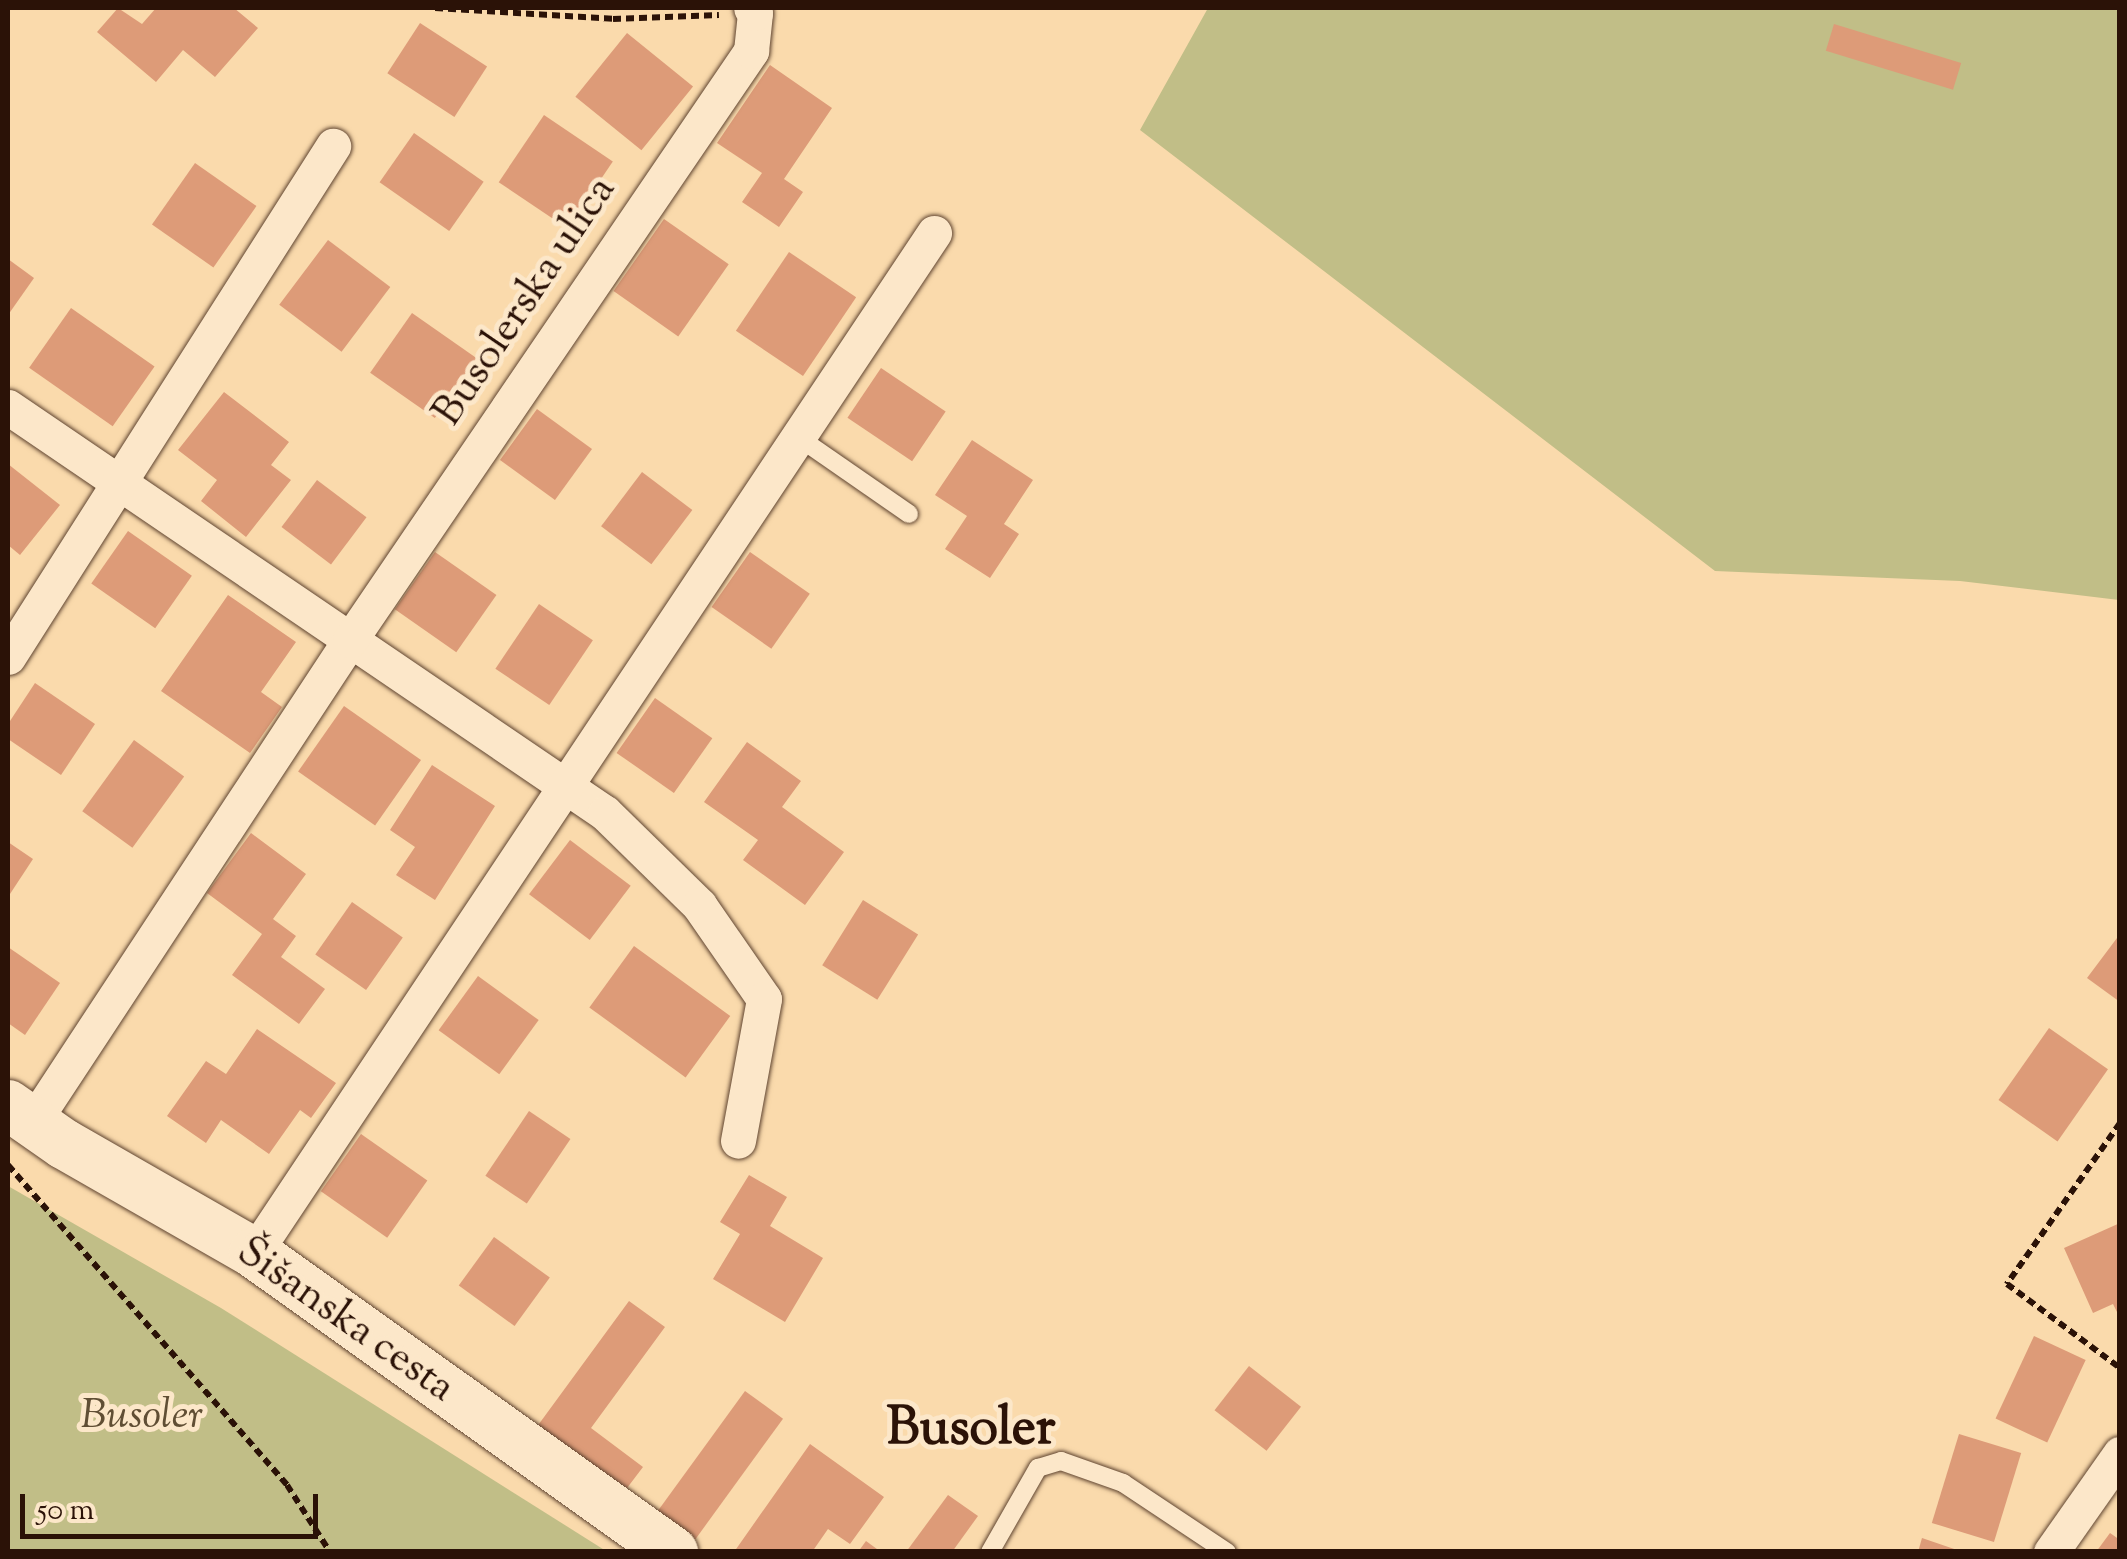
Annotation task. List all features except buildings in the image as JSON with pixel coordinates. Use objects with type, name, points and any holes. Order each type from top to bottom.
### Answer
[{"type":"main road","name":"Šišanska cesta","points":[[20,1114],[254,1253],[673,1552]]},
{"type":"street","name":"Busolerska ulica","points":[[20,1114],[350,640],[751,51],[753,10]]},
{"type":"street","points":[[8,657],[333,146]]},
{"type":"street","points":[[254,1253],[934,233]]},
{"type":"street","points":[[8,407],[604,814],[699,905],[764,999],[738,1141]]},
{"type":"street","points":[[2051,1552],[2120,1454]]},
{"type":"lane","points":[[798,437],[909,514]]},
{"type":"lane","points":[[990,1552],[1038,1468],[1062,1460],[1123,1483],[1228,1552]]},
{"type":"path","points":[[436,8],[613,20],[753,10]]},
{"type":"path","points":[[2120,1123],[2007,1284],[2120,1368]]},
{"type":"path","points":[[8,1165],[286,1485],[330,1552]]},
{"type":"green space","points":[[1208,8],[2119,8],[2119,600],[1960,581],[1715,571],[1140,130]]},
{"type":"green space","name":"Busoler","points":[[8,1186],[221,1308],[606,1551],[8,1551]]},
{"type":"district","name":"Busoler","points":[[971,1431]]}]
